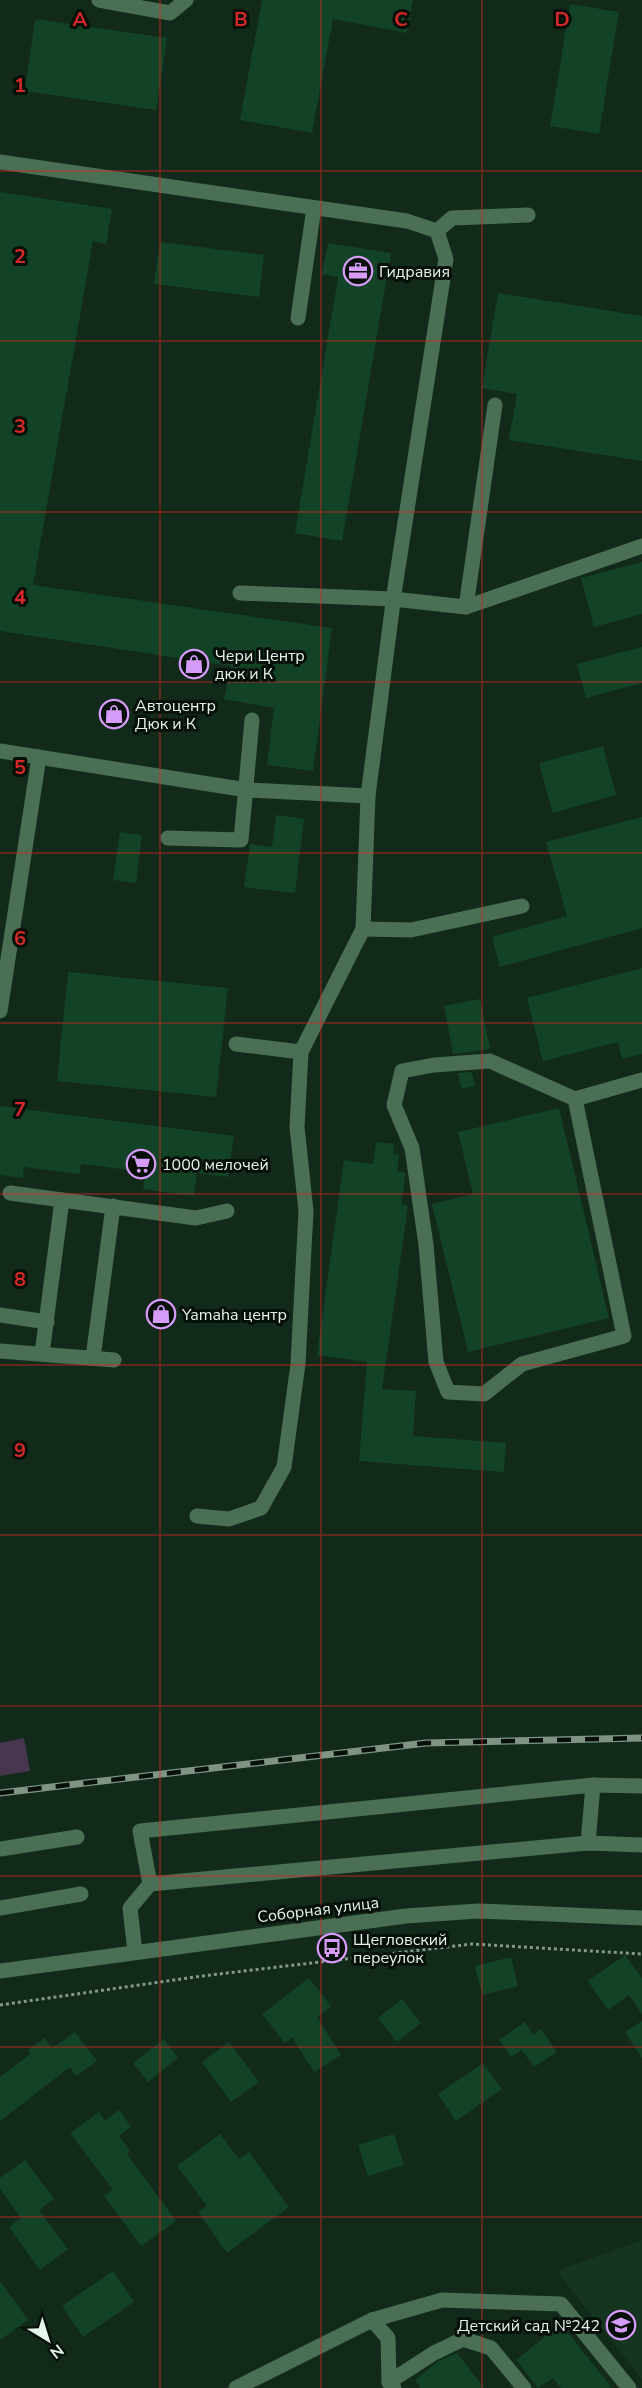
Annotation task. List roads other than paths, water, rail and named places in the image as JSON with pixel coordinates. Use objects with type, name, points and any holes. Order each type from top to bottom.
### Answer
[{"type":"street","points":[[99,0],[170,13],[186,0]]},
{"type":"street","points":[[0,162],[407,221],[437,231]]},
{"type":"street","points":[[298,318],[314,207]]},
{"type":"street","points":[[437,231],[452,218],[528,214]]},
{"type":"street","points":[[197,1516],[229,1519],[261,1508],[284,1467],[298,1365],[306,1211],[297,1127],[300,1052],[363,929],[368,796],[393,599],[446,259],[437,231]]},
{"type":"street","points":[[466,607],[495,405]]},
{"type":"street","points":[[240,593],[393,599],[466,607],[642,546]]},
{"type":"street","points":[[168,838],[241,840],[252,720]]},
{"type":"street","points":[[0,751],[247,790],[368,796]]},
{"type":"street","points":[[0,1011],[39,757]]},
{"type":"street","points":[[363,929],[411,930],[522,906]]},
{"type":"street","points":[[236,1044],[300,1052]]},
{"type":"street","points":[[575,1099],[624,1336],[522,1364],[484,1394],[448,1392],[436,1362],[426,1245],[412,1148],[394,1105],[402,1071],[490,1060],[575,1099],[642,1080]]},
{"type":"street","points":[[10,1192],[196,1218],[227,1211]]},
{"type":"street","points":[[42,1354],[62,1200]]},
{"type":"street","points":[[93,1358],[113,1206]]},
{"type":"street","points":[[0,1315],[47,1322]]},
{"type":"street","points":[[0,1351],[114,1360]]},
{"type":"street","points":[[588,1843],[593,1785]]},
{"type":"street","points":[[150,1884],[140,1831],[593,1785],[642,1786]]},
{"type":"street","points":[[0,1849],[77,1837]]},
{"type":"street","points":[[135,1953],[130,1908],[150,1884],[588,1843],[642,1845]]},
{"type":"street","points":[[0,1908],[81,1894]]},
{"type":"street","name":"Соборная улица","points":[[0,1971],[406,1916],[478,1911],[642,1918]]},
{"type":"street","points":[[236,2388],[372,2320],[442,2300],[561,2304],[629,2388]]},
{"type":"street","points":[[372,2320],[388,2338],[392,2385]]},
{"type":"street","points":[[392,2385],[434,2353],[463,2339],[491,2348],[524,2388]]},
{"type":"railway","points":[[0,1793],[426,1743],[642,1738]]},
{"type":"place","name":"Гидравия","points":[[358,271]]},
{"type":"place","name":"Чери Центр дюк и К","points":[[194,664]]},
{"type":"place","name":"Автоцентр Дюк и К","points":[[114,714]]},
{"type":"place","name":"1000 мелочей","points":[[141,1164]]},
{"type":"place","name":"Yamaha центр","points":[[161,1314]]},
{"type":"place","name":"Щегловский переулок","points":[[332,1948]]},
{"type":"place","name":"Детский сад №242","points":[[621,2325]]}]
